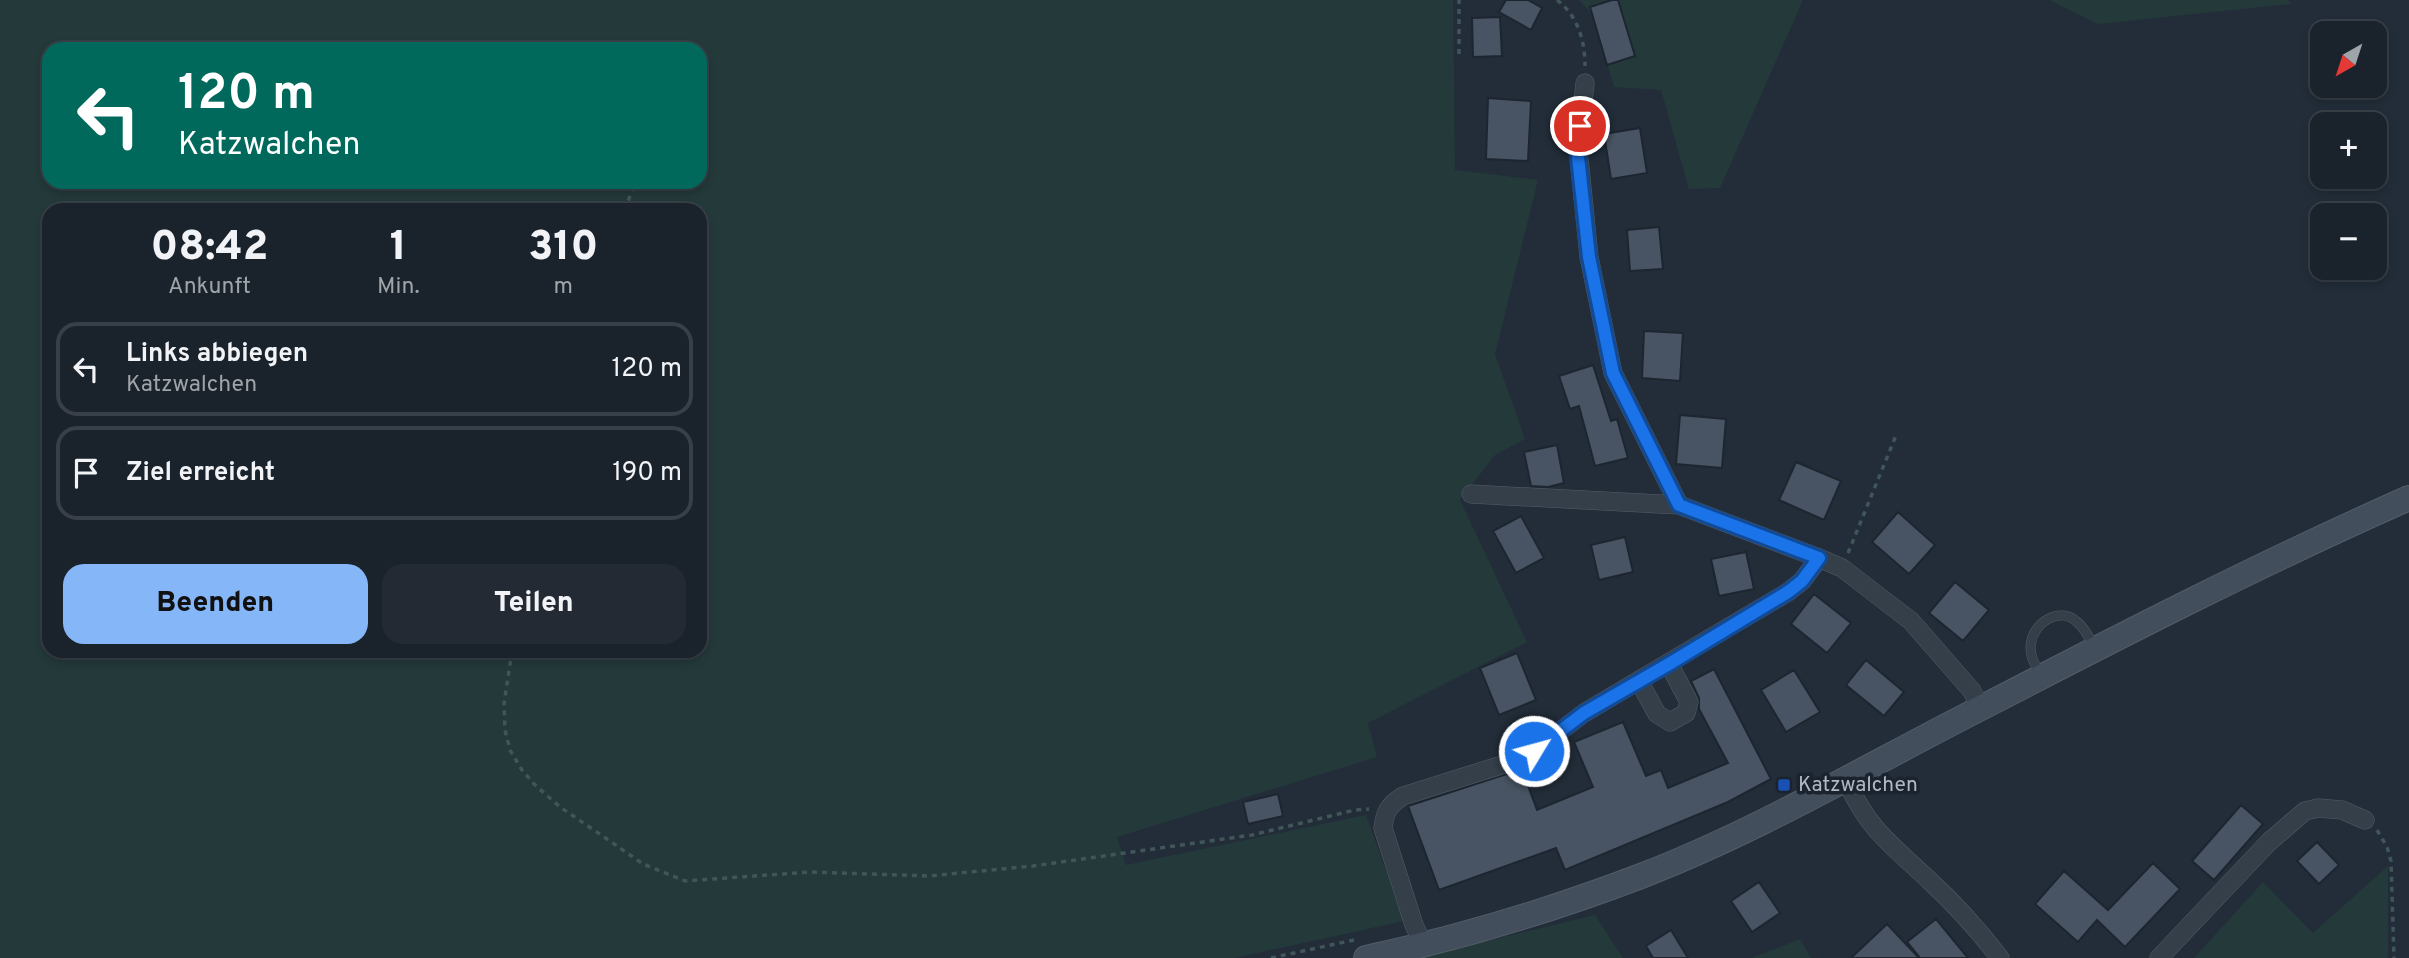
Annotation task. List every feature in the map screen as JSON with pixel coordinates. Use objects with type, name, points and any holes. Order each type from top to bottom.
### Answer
[{"type":"street","points":[[1585,83],[1577,148],[1589,257],[1613,373],[1679,505]]},
{"type":"street","points":[[1471,494],[1679,505],[1819,558],[1842,568],[1911,621],[1972,691],[1980,708]]},
{"type":"street","points":[[1366,948],[1423,944],[1534,913],[1642,875],[1707,847],[1846,780],[1980,708],[2284,554],[2409,498]]},
{"type":"street","points":[[1423,944],[1414,925],[1383,828],[1390,804],[1403,796],[1505,765],[1534,751],[1584,713],[1788,592],[1802,581],[1819,558]]},
{"type":"street","points":[[1639,681],[1657,714],[1670,722],[1686,713],[1689,702],[1669,664]]},
{"type":"street","points":[[1846,780],[1864,816],[1877,832],[1949,900],[2000,958]]},
{"type":"street","points":[[2159,958],[2269,842],[2305,811],[2328,808],[2352,813],[2365,820]]},
{"type":"lane","points":[[2043,677],[2033,659],[2032,639],[2043,621],[2055,615],[2069,615],[2079,622],[2096,650]]},
{"type":"path","points":[[1459,54],[1460,0]]},
{"type":"path","points":[[1558,0],[1570,9],[1585,45],[1585,83]]},
{"type":"path","points":[[1842,568],[1897,433]]},
{"type":"path","points":[[511,658],[504,704],[505,730],[510,750],[522,770],[560,807],[610,842],[643,864],[685,881],[810,872],[928,876],[954,874],[1033,866],[1252,835],[1355,810],[1368,809],[1385,814]]},
{"type":"path","points":[[2365,820],[2383,837],[2391,861],[2393,958]]},
{"type":"path","points":[[1271,958],[1366,948]]},
{"type":"green space","points":[[0,0],[1453,0],[1455,170],[1538,180],[1495,354],[1525,439],[1495,455],[1460,500],[1527,642],[1368,723],[1377,757],[1117,837],[1126,865],[1366,815],[1404,921],[1234,958],[0,958]]},
{"type":"green space","points":[[1579,0],[1803,0],[1720,188],[1689,189],[1661,90],[1614,87],[1593,15]]},
{"type":"green space","points":[[2049,0],[2288,0],[2291,4],[2098,24]]},
{"type":"green space","points":[[2388,866],[2388,958],[2194,958],[2263,882],[2313,933]]},
{"type":"green space","points":[[1595,915],[1623,958],[1416,958]]},
{"type":"green space","points":[[1800,939],[1811,958],[1752,958]]},
{"type":"building","points":[[1506,0],[1528,0],[1542,8],[1531,30],[1499,12]]},
{"type":"building","points":[[1618,0],[1635,56],[1607,65],[1590,7]]},
{"type":"building","points":[[1500,17],[1502,56],[1473,57],[1472,18]]},
{"type":"building","points":[[1488,98],[1531,101],[1528,161],[1486,159]]},
{"type":"building","points":[[1640,128],[1647,173],[1611,179],[1604,134]]},
{"type":"building","points":[[1659,227],[1663,269],[1630,271],[1627,230]]},
{"type":"building","points":[[1644,331],[1683,333],[1680,381],[1642,378]]},
{"type":"building","points":[[1593,365],[1611,421],[1617,419],[1628,458],[1595,466],[1579,406],[1570,409],[1559,376]]},
{"type":"building","points":[[1680,415],[1726,419],[1722,468],[1676,464]]},
{"type":"building","points":[[1557,445],[1564,483],[1548,487],[1531,486],[1524,452]]},
{"type":"building","points":[[1796,462],[1841,481],[1824,520],[1779,500]]},
{"type":"building","points":[[1898,512],[1935,545],[1909,574],[1872,542]]},
{"type":"building","points":[[1521,516],[1544,558],[1516,573],[1493,531]]},
{"type":"building","points":[[1625,537],[1633,572],[1599,580],[1591,545]]},
{"type":"building","points":[[1746,552],[1754,589],[1719,596],[1711,559]]},
{"type":"building","points":[[1955,582],[1989,610],[1963,641],[1929,613]]},
{"type":"building","points":[[1814,594],[1851,623],[1827,653],[1791,624]]},
{"type":"building","points":[[1517,653],[1536,700],[1499,715],[1480,668]]},
{"type":"building","points":[[1866,660],[1904,692],[1884,716],[1846,685]]},
{"type":"building","points":[[1714,669],[1771,779],[1728,802],[1565,870],[1556,848],[1439,890],[1408,806],[1522,769],[1537,810],[1593,787],[1574,742],[1623,722],[1646,776],[1661,770],[1668,788],[1728,763],[1699,709],[1699,698],[1691,681]]},
{"type":"building","points":[[1794,670],[1820,712],[1786,732],[1761,690]]},
{"type":"building","points":[[1278,794],[1283,816],[1248,824],[1243,802]]},
{"type":"building","points":[[2241,805],[2263,824],[2214,880],[2192,861]]},
{"type":"building","points":[[2317,842],[2339,865],[2319,884],[2297,861]]},
{"type":"building","points":[[2153,863],[2180,889],[2125,947],[2097,920],[2078,942],[2035,904],[2064,871],[2108,910]]},
{"type":"building","points":[[1759,882],[1780,913],[1752,932],[1731,901]]},
{"type":"building","points":[[1936,919],[1968,958],[1920,958],[1907,942]]},
{"type":"building","points":[[1887,924],[1919,958],[1851,958]]},
{"type":"building","points":[[1671,930],[1688,958],[1653,958],[1646,946]]},
{"type":"place","name":"Katzwalchen","points":[[1784,785]]},
{"type":"route","points":[[1534,751],[1584,713],[1788,592],[1802,581],[1819,558],[1679,505],[1613,373],[1589,257],[1577,148],[1580,126]]}]
